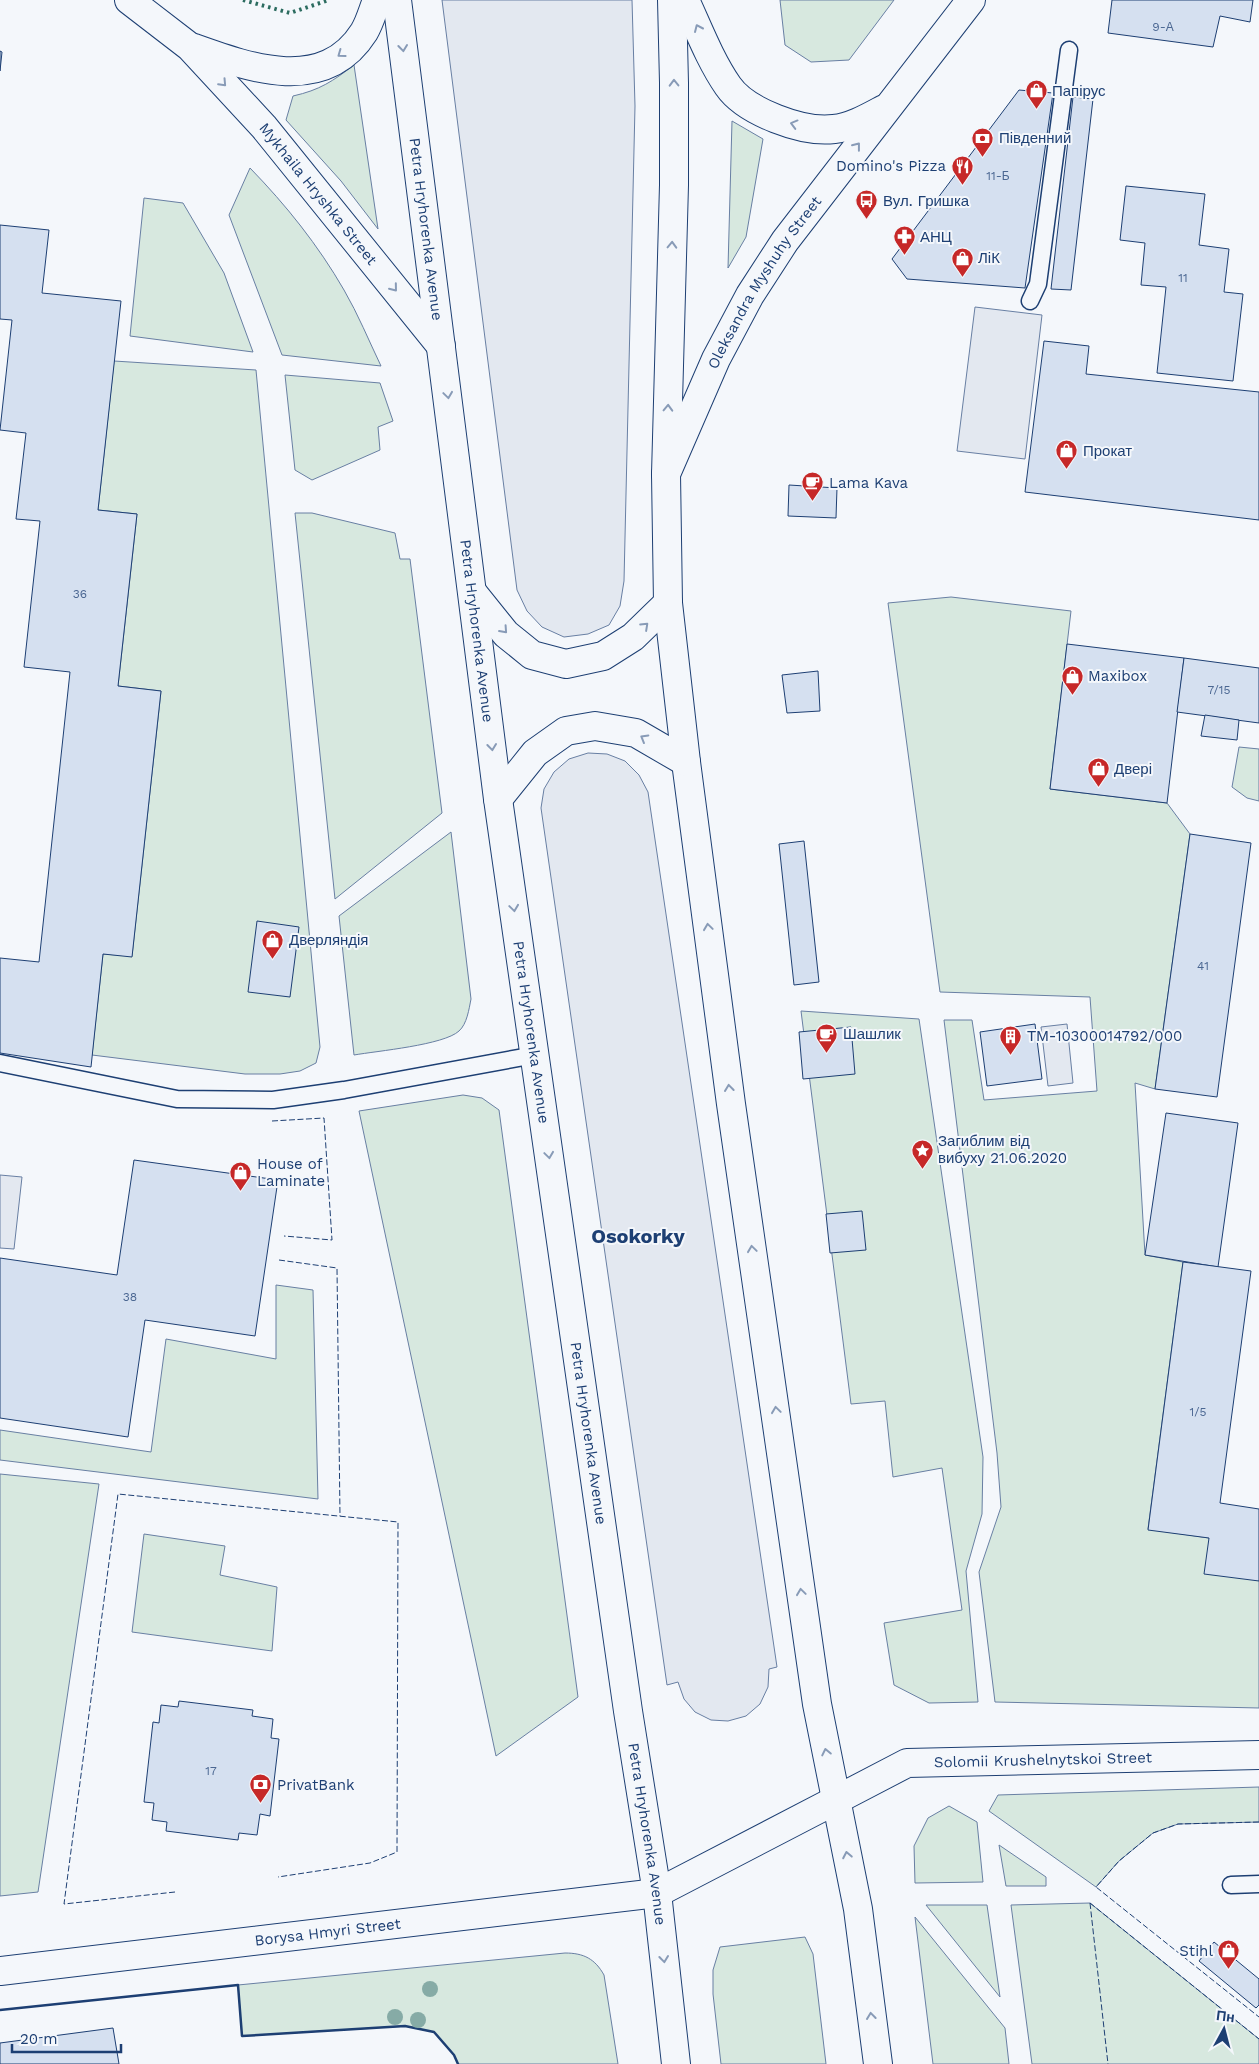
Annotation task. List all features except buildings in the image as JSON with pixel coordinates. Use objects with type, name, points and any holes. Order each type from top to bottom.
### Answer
[{"type":"street","name":"Mykhaila Hryshka Street","points":[[129,0],[190,47],[264,127],[441,346]]},
{"type":"street","name":"Mykhaila Hryshka Street","points":[[190,47],[239,64],[285,73],[320,68],[345,53],[364,32],[377,0]]},
{"type":"street","name":"Petra Hryhorenka Avenue","points":[[397,0],[498,799],[628,1711],[656,1893],[676,2064]]},
{"type":"street","points":[[672,0],[674,176],[666,474],[668,603],[686,762],[731,1104],[816,1704],[858,1909],[878,2064]]},
{"type":"street","name":"Oleksandra Myshuhy Street","points":[[685,0],[704,42],[728,87],[750,108],[776,119],[811,128],[834,129],[862,120],[889,105]]},
{"type":"street","name":"Oleksandra Myshuhy Street","points":[[666,474],[716,359],[750,295],[785,240],[971,0]]},
{"type":"street","points":[[473,593],[506,634],[532,655],[566,664],[603,656],[633,637],[668,603]]},
{"type":"street","points":[[498,799],[534,753],[566,731],[595,726],[636,733],[686,762]]},
{"type":"street","name":"Solomii Krushelnytskoi Street","points":[[656,1893],[907,1763],[1259,1756]]},
{"type":"street","name":"Borysa Hmyri Street","points":[[0,1971],[656,1893]]},
{"type":"lane","points":[[1030,301],[1038,284],[1069,50]]},
{"type":"lane","points":[[0,1064],[177,1099],[273,1100],[344,1090],[535,1056]]},
{"type":"lane","points":[[1231,1885],[1259,1884]]},
{"type":"shaded area","points":[[442,0],[632,0],[635,106],[624,581],[620,606],[609,625],[588,634],[564,637],[542,627],[527,611],[517,590]]},
{"type":"shaded area","points":[[780,0],[894,0],[849,60],[811,62],[785,45]]},
{"type":"shaded area","points":[[354,65],[378,229],[341,181],[286,120],[293,96],[326,84]]},
{"type":"shaded area","points":[[732,121],[763,139],[746,237],[728,268]]},
{"type":"shaded area","points":[[250,168],[289,211],[334,273],[359,318],[381,366],[282,355],[229,215]]},
{"type":"shaded area","points":[[144,198],[183,203],[224,273],[253,352],[130,336]]},
{"type":"shaded area","points":[[975,307],[1042,315],[1025,459],[957,451]]},
{"type":"shaded area","points":[[114,361],[256,370],[320,1047],[316,1063],[300,1071],[280,1074],[245,1074],[92,1055],[103,954],[132,956],[161,691],[118,686],[137,514],[98,510]]},
{"type":"shaded area","points":[[285,375],[380,383],[393,421],[378,427],[380,450],[312,480],[295,470]]},
{"type":"shaded area","points":[[295,513],[312,513],[395,533],[400,559],[410,559],[442,813],[335,899]]},
{"type":"shaded area","points":[[951,597],[1071,611],[1050,789],[1167,803],[1190,834],[1155,1089],[1135,1083],[1145,1255],[1183,1262],[1148,1529],[1209,1538],[1259,1581],[1259,1708],[995,1702],[979,1572],[1001,1507],[997,1453],[944,1020],[972,1020],[984,1100],[1097,1091],[1090,997],[940,992],[888,603]]},
{"type":"shaded area","points":[[1239,747],[1259,749],[1259,801],[1247,798],[1232,787]]},
{"type":"shaded area","points":[[588,753],[607,754],[625,761],[639,775],[648,792],[777,1667],[769,1669],[768,1687],[760,1704],[746,1716],[728,1721],[711,1720],[695,1712],[684,1699],[678,1682],[667,1685],[541,808],[544,789],[554,772],[569,759]]},
{"type":"shaded area","points":[[451,832],[471,999],[466,1020],[459,1031],[440,1040],[409,1047],[354,1055],[339,916]]},
{"type":"shaded area","points":[[801,1011],[919,1019],[983,1457],[982,1514],[966,1571],[978,1702],[929,1703],[894,1685],[884,1623],[962,1610],[942,1468],[893,1477],[885,1401],[851,1404]]},
{"type":"shaded area","points":[[1067,1024],[1073,1083],[1048,1086],[1041,1027]]},
{"type":"shaded area","points":[[463,1095],[482,1098],[499,1110],[578,1697],[496,1756],[359,1111]]},
{"type":"shaded area","points":[[0,1175],[22,1177],[14,1249],[0,1248]]},
{"type":"shaded area","points":[[276,1285],[313,1290],[318,1499],[0,1460],[0,1430],[151,1452],[166,1339],[276,1359]]},
{"type":"shaded area","points":[[0,1474],[99,1484],[38,1892],[0,1896]]},
{"type":"shaded area","points":[[144,1534],[225,1546],[220,1575],[277,1587],[272,1651],[132,1632]]},
{"type":"shaded area","points":[[1259,1787],[1259,1822],[1178,1824],[1153,1833],[1119,1861],[1096,1887],[989,1811],[998,1795]]},
{"type":"shaded area","points":[[949,1806],[977,1822],[983,1882],[915,1883],[914,1846],[928,1818]]},
{"type":"shaded area","points":[[999,1845],[1046,1877],[1046,1886],[1006,1886]]},
{"type":"shaded area","points":[[1090,1903],[1259,2039],[1259,2064],[1032,2064],[1011,1905]]},
{"type":"shaded area","points":[[926,1905],[987,1905],[1000,1997]]},
{"type":"shaded area","points":[[915,1917],[1005,2028],[1009,2064],[933,2064]]},
{"type":"shaded area","points":[[805,1937],[813,1954],[826,2064],[721,2064],[713,1994],[713,1970],[720,1947]]},
{"type":"shaded area","points":[[565,1953],[578,1954],[588,1958],[597,1965],[604,1975],[618,2064],[458,2064],[454,2055],[434,2032],[405,2026],[242,2036],[238,1985]]},
{"type":"hedge","points":[[243,0],[290,13],[329,0]]},
{"type":"fence","points":[[272,1121],[324,1118],[332,1240],[284,1236]]},
{"type":"fence","points":[[279,1260],[337,1268],[340,1516]]},
{"type":"fence","points":[[175,1892],[64,1904],[118,1494],[398,1522],[397,1852],[370,1863],[278,1877]]},
{"type":"fence","points":[[1259,1822],[1178,1824],[1153,1833],[1119,1861],[1096,1887],[1259,2017]]},
{"type":"fence","points":[[1090,1903],[1259,2039]]},
{"type":"fence","points":[[1090,1903],[1108,2064]]},
{"type":"wall","points":[[0,2010],[238,1985],[242,2036],[405,2026],[434,2032],[454,2055],[458,2064]]},
{"type":"place","name":"Папірус","points":[[1036,110]]},
{"type":"place","name":"Південний","points":[[983,157]]},
{"type":"place","name":"Domino's Pizza","points":[[962,185]]},
{"type":"place","name":"Вул. Гришка","points":[[867,220]]},
{"type":"place","name":"АНЦ","points":[[904,256]]},
{"type":"place","name":"ЛіК","points":[[962,277]]},
{"type":"place","name":"Прокат","points":[[1067,470]]},
{"type":"place","name":"Lama Kava","points":[[813,502]]},
{"type":"place","name":"Maxibox","points":[[1072,695]]},
{"type":"place","name":"Двері","points":[[1098,788]]},
{"type":"place","name":"Дверляндія","points":[[273,959]]},
{"type":"place","name":"Шашлик","points":[[827,1053]]},
{"type":"place","name":"ТМ-10300014792/000","points":[[1011,1055]]},
{"type":"place","name":"Загиблим від вибуху 21.06.2020","points":[[922,1169]]},
{"type":"place","name":"House of Laminate","points":[[241,1192]]},
{"type":"place","name":"PrivatBank","points":[[261,1804]]},
{"type":"place","name":"Stihl","points":[[1229,1970]]},
{"type":"district","name":"Osokorky","points":[[638,1236]]}]
